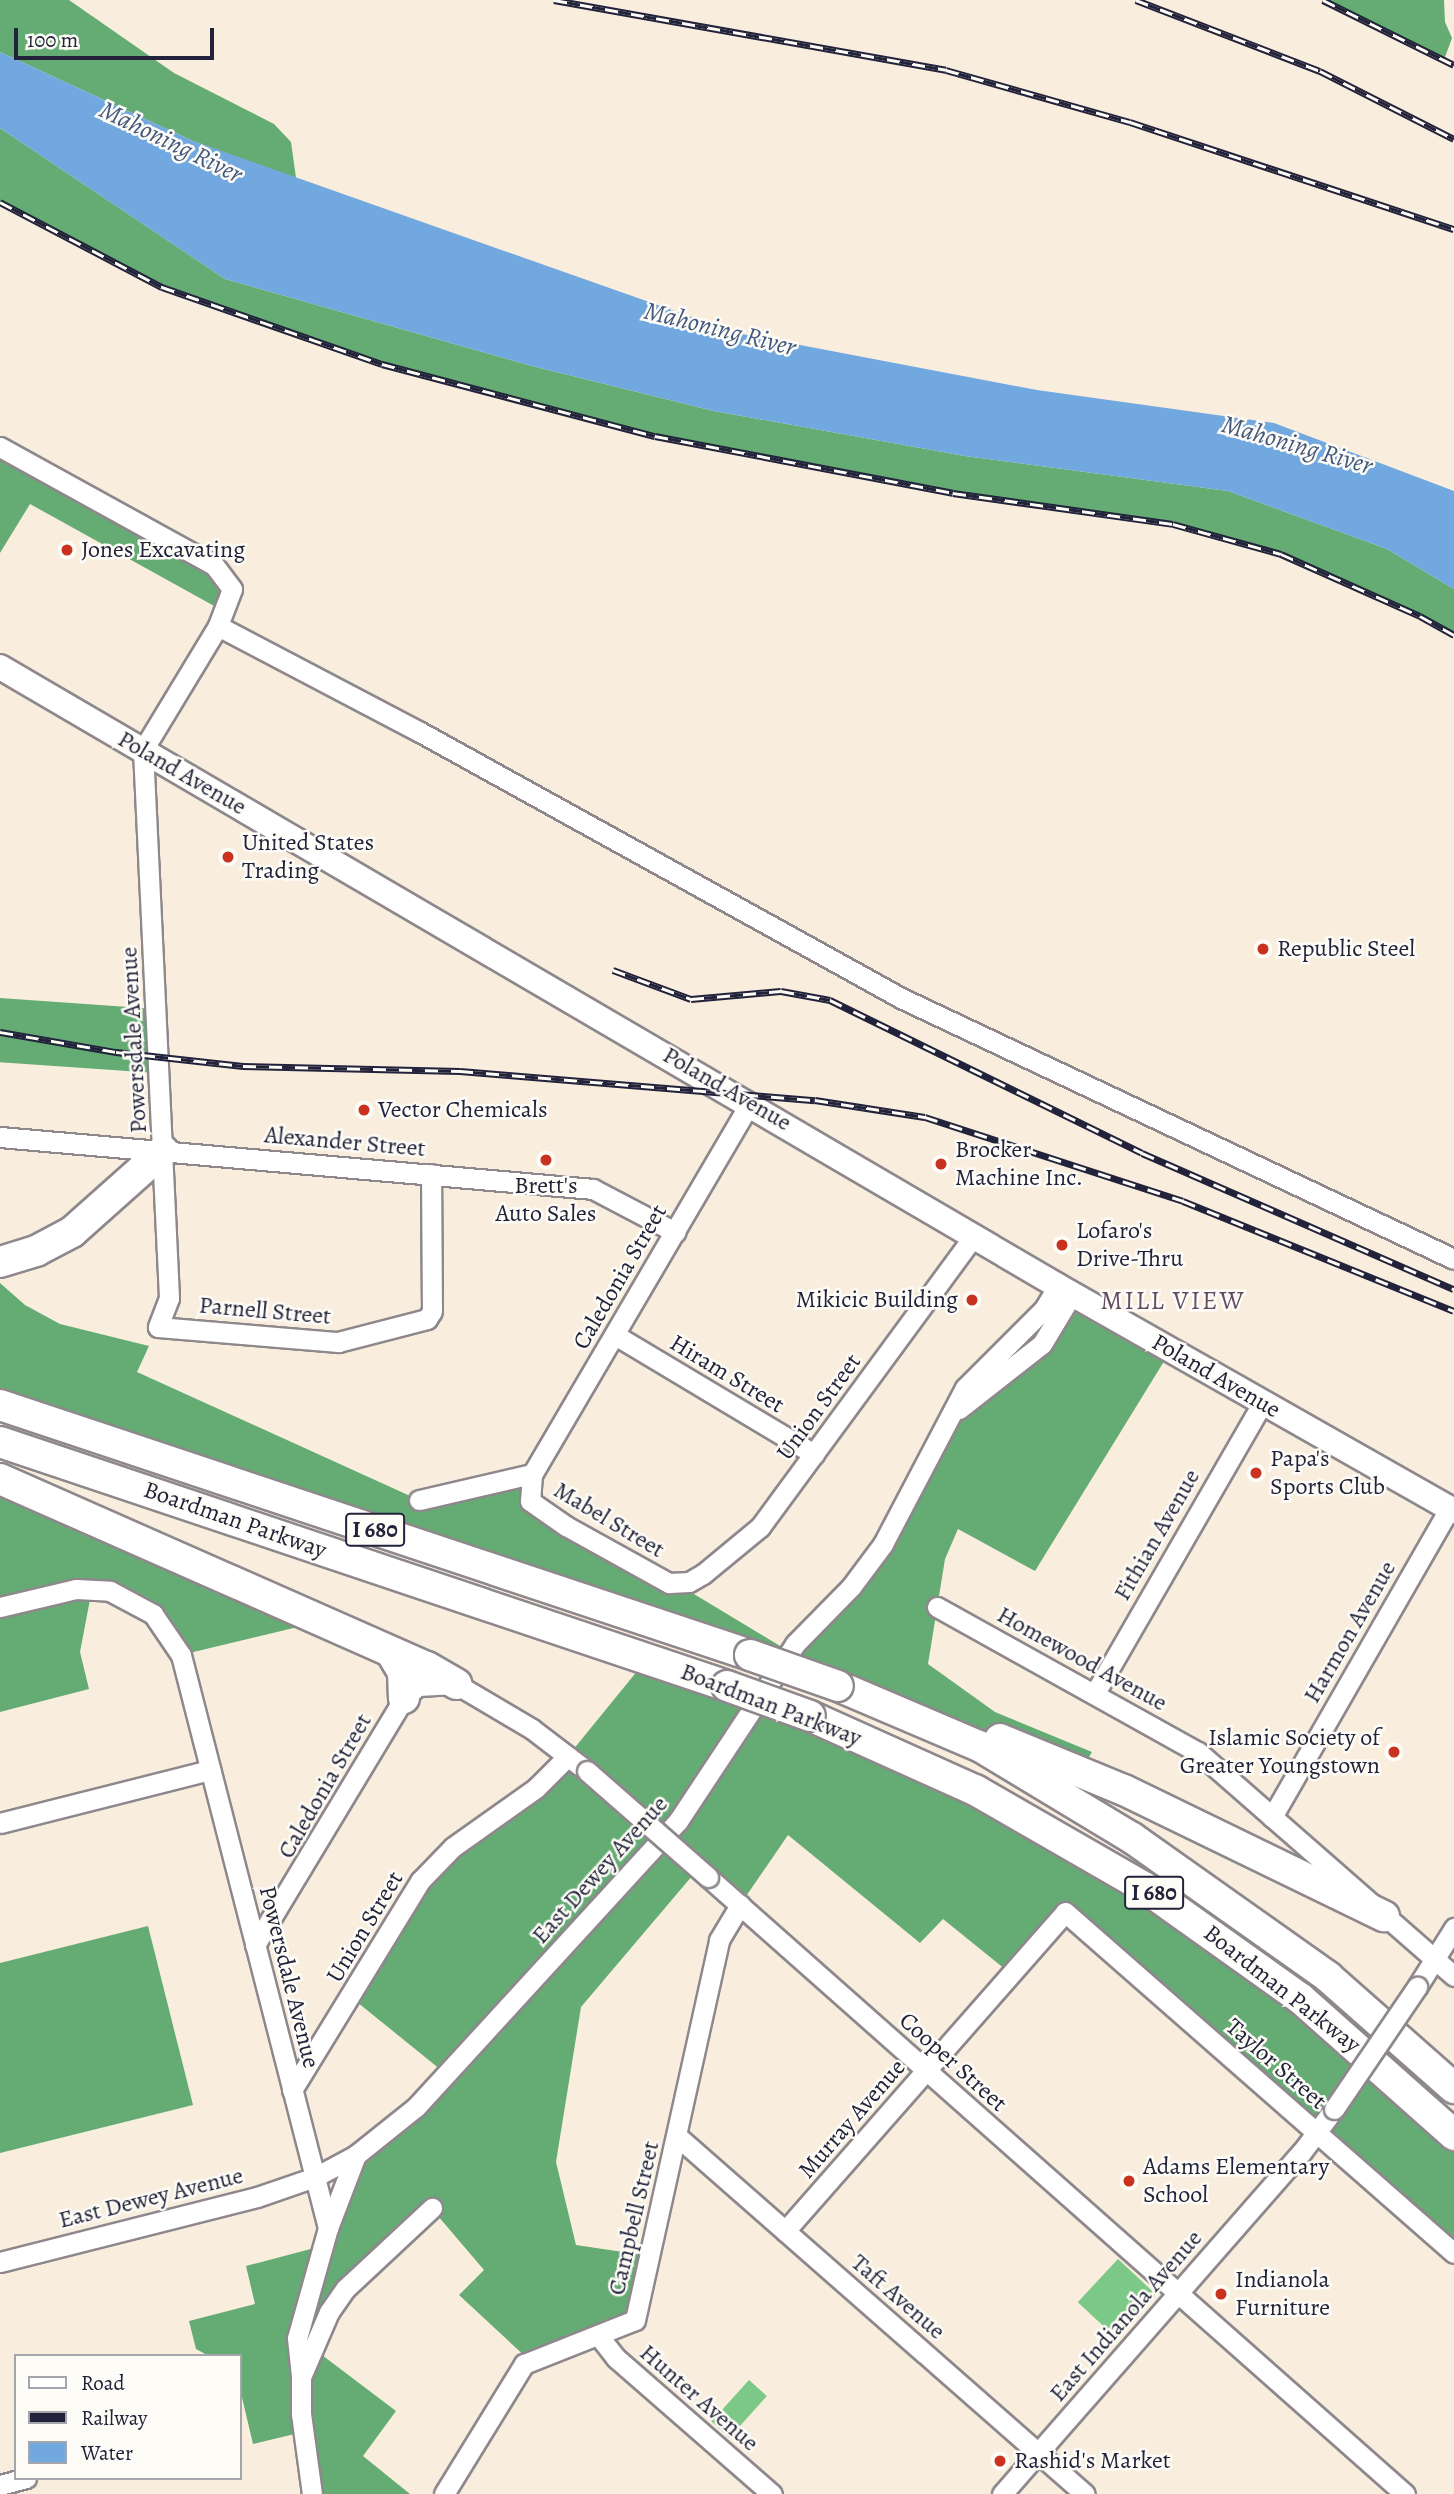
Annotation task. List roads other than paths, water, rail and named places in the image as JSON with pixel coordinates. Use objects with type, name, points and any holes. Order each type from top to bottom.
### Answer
[{"type":"highway","points":[[0,1262],[36,1251],[72,1232],[163,1151]]},
{"type":"highway","name":"Boardman Parkway","points":[[0,1405],[750,1655],[850,1691],[1018,1767],[1214,1892],[1328,1977],[1454,2088]]},
{"type":"highway","name":"Boardman Parkway","points":[[0,1442],[727,1686],[810,1716],[975,1790],[1144,1887],[1301,1999],[1454,2136]]},
{"type":"highway","points":[[0,1479],[391,1652],[456,1684]]},
{"type":"highway","points":[[391,1652],[403,1672],[404,1698]]},
{"type":"highway","points":[[850,1691],[998,1738],[1124,1790],[1384,1916]]},
{"type":"main road","name":"Poland Avenue","points":[[0,667],[750,1103],[1065,1290],[1452,1510]]},
{"type":"street","points":[[0,447],[222,571],[232,589],[231,598],[218,626],[143,750]]},
{"type":"street","points":[[218,626],[420,732],[901,998],[1454,1259]]},
{"type":"street","name":"Powersdale Avenue","points":[[143,750],[169,1298],[158,1327]]},
{"type":"street","name":"Caledonia Street","points":[[531,1474],[750,1103]]},
{"type":"street","name":"Alexander Street","points":[[0,1137],[593,1189],[675,1232]]},
{"type":"street","name":"Parnell Street","points":[[158,1327],[338,1342],[427,1319],[432,1311],[432,1174]]},
{"type":"street","name":"Union Street","points":[[680,1584],[703,1574],[755,1532],[974,1236]]},
{"type":"street","points":[[950,1416],[1042,1344],[1065,1290]]},
{"type":"street","name":"East Dewey Avenue","points":[[0,2262],[257,2197],[315,2178],[356,2155],[416,2107],[678,1821],[795,1644],[851,1587],[883,1544],[974,1376],[1065,1290]]},
{"type":"street","name":"Hiram Street","points":[[615,1335],[814,1454]]},
{"type":"street","name":"Fithian Avenue","points":[[1095,1693],[1263,1402]]},
{"type":"street","name":"Mabel Street","points":[[419,1500],[531,1474],[528,1494],[536,1507],[658,1579],[680,1584]]},
{"type":"street","name":"Harmon Avenue","points":[[1272,1817],[1452,1510]]},
{"type":"street","name":"Powersdale Avenue","points":[[0,1607],[92,1588],[139,1602],[167,1630],[181,1655],[328,2228]]},
{"type":"street","name":"Homewood Avenue","points":[[937,1607],[1198,1752],[1454,1976]]},
{"type":"street","name":"Caledonia Street","points":[[255,1945],[404,1698],[426,1683],[456,1684]]},
{"type":"street","name":"Cooper Street","points":[[456,1684],[532,1729],[587,1771],[1405,2494]]},
{"type":"street","name":"Union Street","points":[[292,2090],[420,1881],[453,1847],[536,1788],[568,1756]]},
{"type":"street","points":[[0,1823],[211,1770]]},
{"type":"street","name":"Campbell Street","points":[[446,2493],[524,2364],[635,2320],[678,2137],[719,1940],[740,1905]]},
{"type":"street","name":"Murray Avenue","points":[[785,2231],[1065,1912]]},
{"type":"street","name":"Taylor Street","points":[[1065,1912],[1454,2253]]},
{"type":"street","name":"East Indianola Avenue","points":[[1002,2494],[1317,2132],[1417,1987],[1454,1928]]},
{"type":"street","name":"Taft Avenue","points":[[678,2137],[1085,2494]]},
{"type":"street","points":[[312,2494],[301,2414],[297,2338],[328,2228],[356,2155]]},
{"type":"street","points":[[301,2377],[330,2312],[345,2289],[432,2208]]},
{"type":"street","name":"Hunter Avenue","points":[[598,2335],[616,2358],[772,2494]]},
{"type":"street","points":[[0,2485],[19,2480]]},
{"type":"water","name":"Mahoning River","points":[[0,52],[193,141],[737,333],[1037,390],[1274,423],[1454,491],[1454,589],[1387,549],[1228,491],[965,456],[714,411],[532,366],[225,279],[0,128]]},
{"type":"railway","points":[[554,0],[946,70],[1130,122],[1454,229]]},
{"type":"railway","points":[[1136,0],[1320,71],[1454,139]]},
{"type":"railway","points":[[1323,0],[1454,65]]},
{"type":"railway","points":[[0,202],[162,287],[382,364],[655,436],[953,493],[1173,524],[1281,554],[1420,616],[1454,635]]},
{"type":"railway","points":[[613,970],[691,999],[781,991],[830,1000],[1142,1153],[1454,1289]]},
{"type":"railway","points":[[0,1032],[116,1052],[243,1066],[460,1071],[815,1100],[925,1117],[1183,1201],[1454,1311]]},
{"type":"place","name":"Jones Excavating","points":[[67,550]]},
{"type":"place","name":"United States Trading","points":[[228,857]]},
{"type":"place","name":"Republic Steel","points":[[1263,949]]},
{"type":"place","name":"Vector Chemicals","points":[[364,1110]]},
{"type":"place","name":"Brett's Auto Sales","points":[[546,1160]]},
{"type":"place","name":"Brocker Machine Inc.","points":[[941,1164]]},
{"type":"place","name":"Lofaro's Drive-Thru","points":[[1062,1245]]},
{"type":"place","name":"Mikicic Building","points":[[972,1300]]},
{"type":"place","name":"Papa's Sports Club","points":[[1256,1473]]},
{"type":"place","name":"Islamic Society of Greater Youngstown","points":[[1394,1752]]},
{"type":"place","name":"Adams Elementary School","points":[[1129,2181]]},
{"type":"place","name":"Indianola Furniture","points":[[1221,2294]]},
{"type":"place","name":"Rashid's Market","points":[[1000,2461]]},
{"type":"district","name":"MILL VIEW","points":[[1173,1301]]}]
